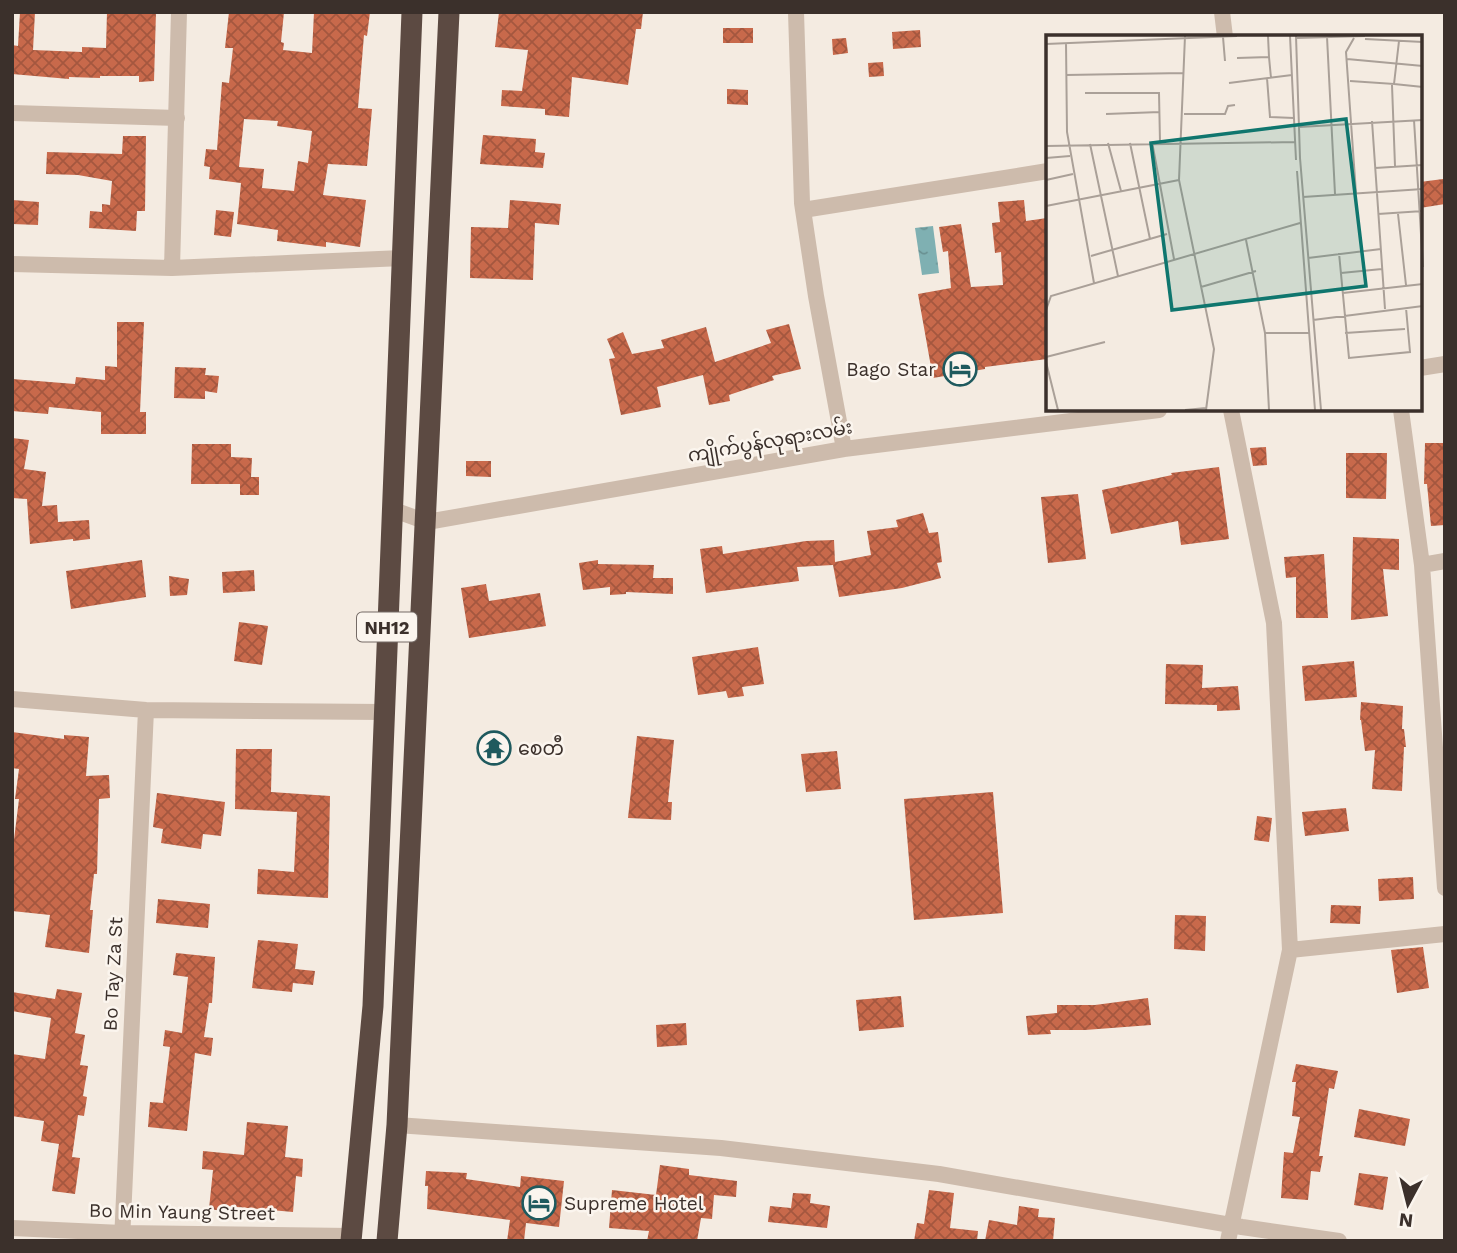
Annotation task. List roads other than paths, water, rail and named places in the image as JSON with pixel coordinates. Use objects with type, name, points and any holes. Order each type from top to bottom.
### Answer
[{"type":"highway","name":"NH12","points":[[351,1238],[373,1006],[412,12]]},
{"type":"highway","name":"NH12","points":[[387,1241],[397,1125],[449,12]]},
{"type":"street","points":[[172,268],[179,12]]},
{"type":"street","points":[[796,12],[803,210],[844,449]]},
{"type":"street","points":[[1222,12],[1225,35]]},
{"type":"street","points":[[12,113],[177,118]]},
{"type":"street","points":[[803,210],[1046,171]]},
{"type":"street","points":[[12,264],[172,268],[401,258]]},
{"type":"street","points":[[1422,368],[1445,364]]},
{"type":"street","name":"ကျိုက်ပွန်လုရားလမ်း","points":[[391,509],[427,522],[844,449],[1151,411]]},
{"type":"street","points":[[1229,1233],[1290,950],[1274,623],[1231,411]]},
{"type":"street","points":[[1401,411],[1422,565],[1445,888]]},
{"type":"street","points":[[1422,565],[1445,561]]},
{"type":"street","points":[[12,699],[146,710],[384,712]]},
{"type":"street","name":"Bo Tay Za St","points":[[122,1237],[146,710]]},
{"type":"street","points":[[1290,950],[1445,934]]},
{"type":"street","points":[[397,1125],[735,1150],[939,1174],[1229,1233],[1339,1241]]},
{"type":"street","name":"Bo Min Yaung Street","points":[[12,1228],[122,1237],[351,1238]]},
{"type":"water","points":[[933,226],[939,273],[922,275],[915,228]]},
{"type":"place","name":"Bago Star","points":[[960,369]]},
{"type":"place","name":"စေတီ","points":[[494,748]]},
{"type":"place","name":"Supreme Hotel","points":[[539,1203]]}]
